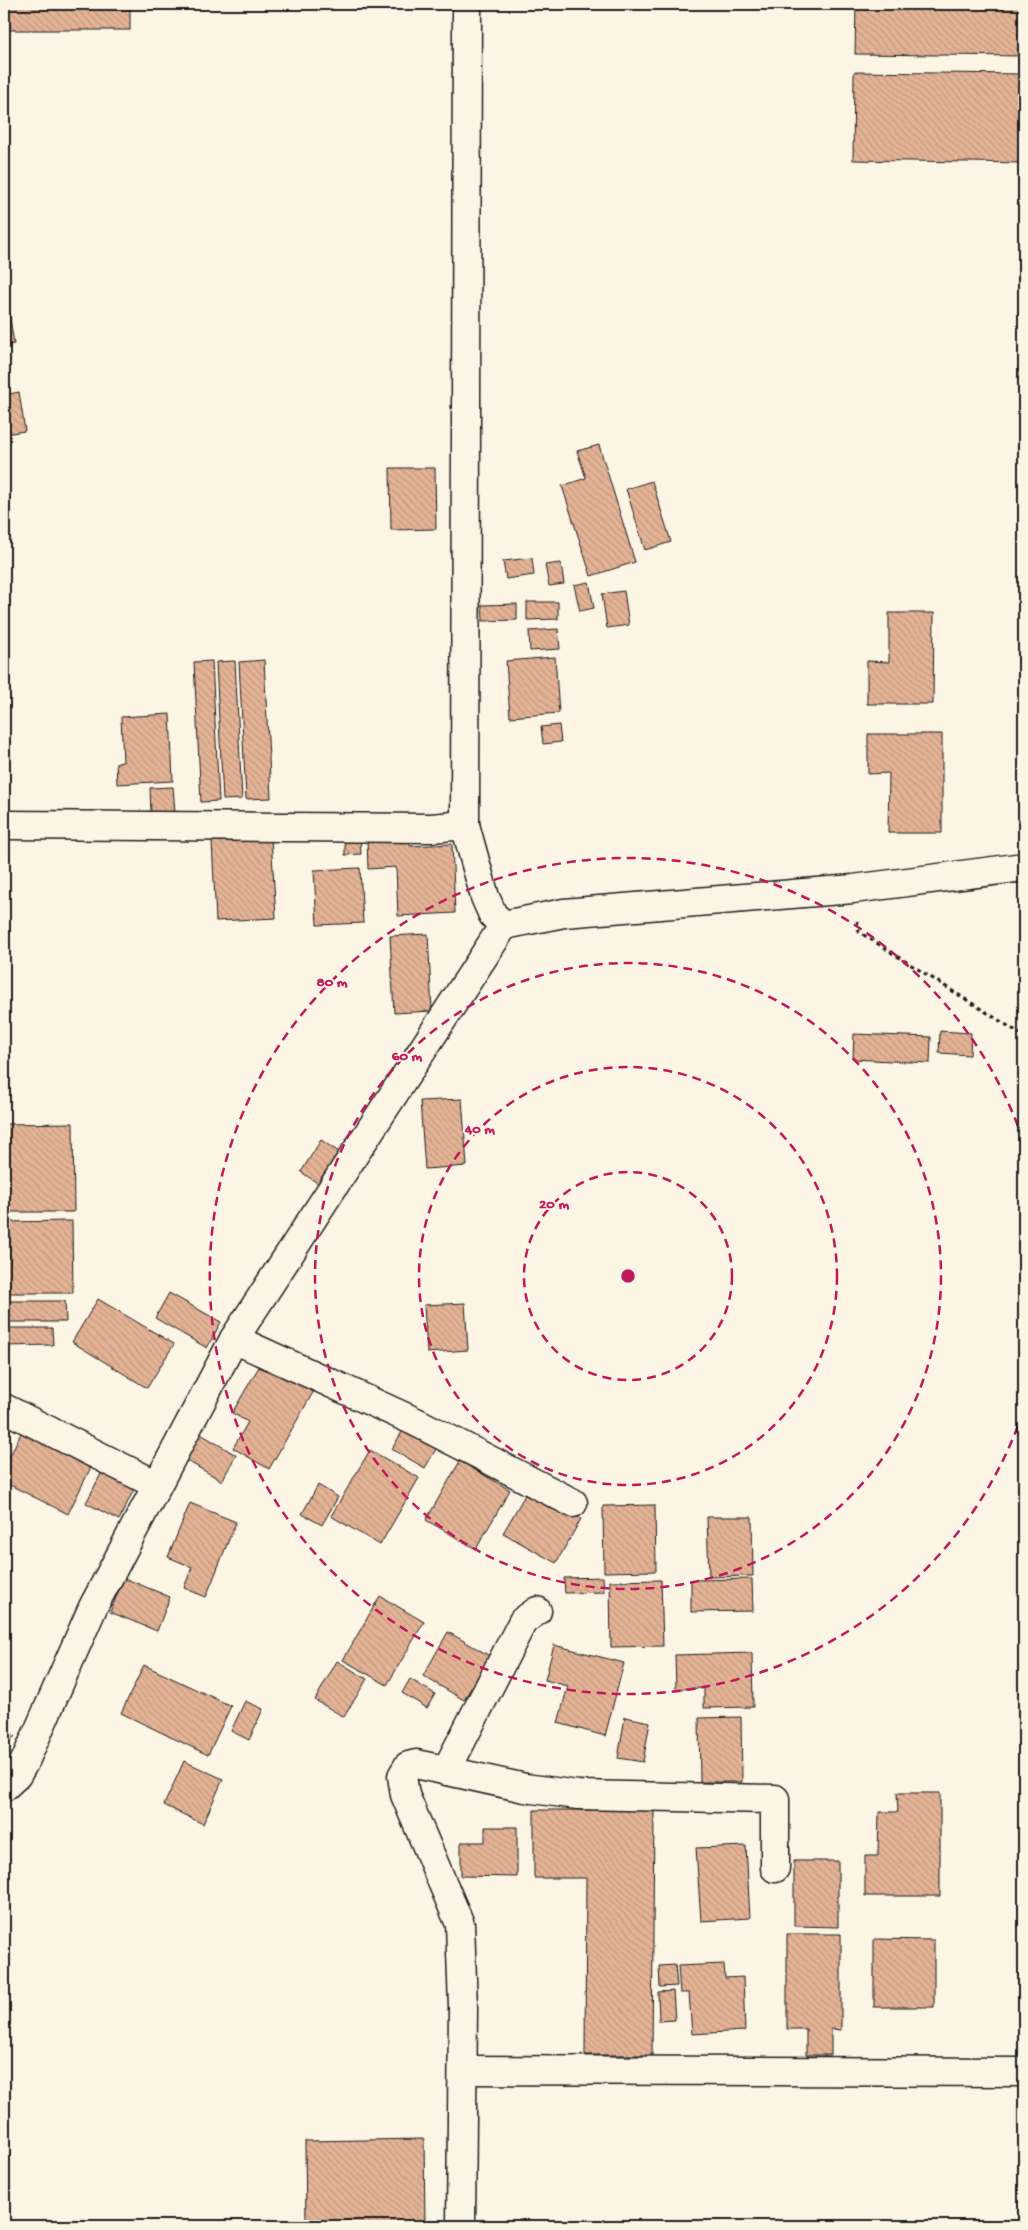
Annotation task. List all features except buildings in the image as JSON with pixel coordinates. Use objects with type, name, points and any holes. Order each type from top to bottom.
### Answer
[{"type":"street","points":[[467,4],[465,825],[486,897],[493,915],[504,926]]},
{"type":"street","points":[[4,825],[431,828],[465,825]]},
{"type":"street","points":[[4,1787],[17,1775],[26,1759],[93,1607],[234,1339],[504,926],[564,913],[853,888],[1024,867]]},
{"type":"street","points":[[234,1339],[416,1422],[573,1503]]},
{"type":"street","points":[[4,1408],[157,1485]]},
{"type":"street","points":[[446,1771],[523,1621],[537,1611]]},
{"type":"street","points":[[461,2226],[463,2007],[460,1924],[405,1795],[402,1776],[408,1766],[416,1764],[525,1788],[578,1795],[775,1799],[775,1868]]},
{"type":"street","points":[[462,2070],[1024,2072]]},
{"type":"path","points":[[853,888],[859,932],[1024,1036]]}]
